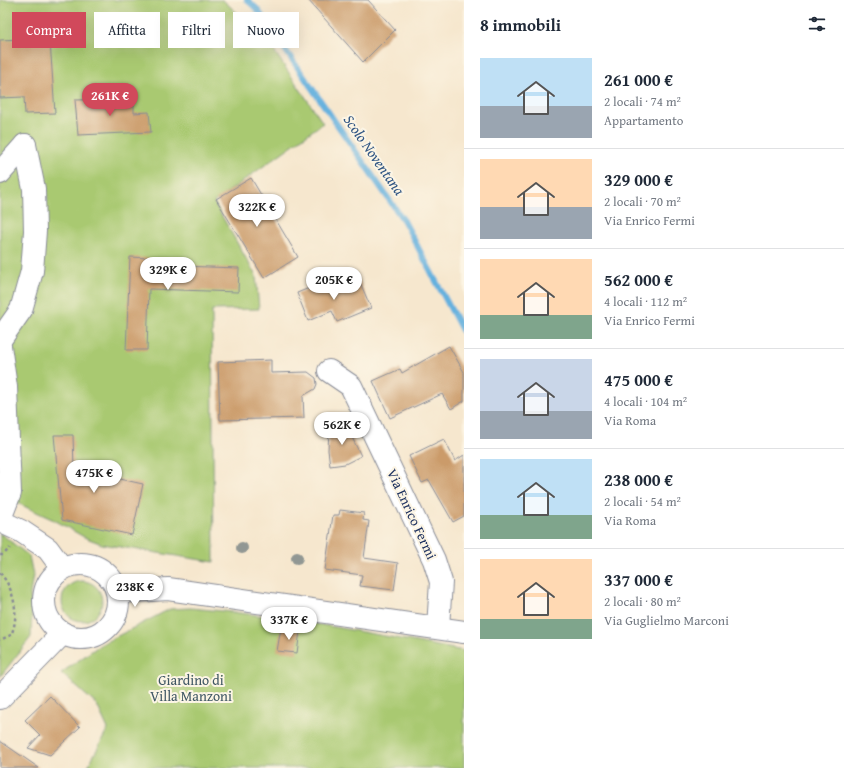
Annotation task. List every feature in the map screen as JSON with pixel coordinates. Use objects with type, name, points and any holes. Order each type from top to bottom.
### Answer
[{"type":"street","points":[[0,173],[25,145],[34,189],[36,231],[32,271],[21,310],[0,340]]},
{"type":"street","points":[[0,346],[6,387],[10,493],[0,520],[22,531],[48,549],[62,568]]},
{"type":"street","name":"Via Enrico Fermi","points":[[329,371],[351,386],[434,560],[441,582],[438,627]]},
{"type":"street","points":[[75,563],[89,564],[102,569],[112,579],[118,592],[119,604],[116,616],[108,626],[98,634],[87,638],[74,637],[63,633],[51,621],[44,606],[44,595],[47,585],[62,568],[75,563]]},
{"type":"street","points":[[118,592],[168,589],[438,627],[464,632]]},
{"type":"street","points":[[0,698],[63,633]]},
{"type":"path","points":[[0,555],[3,555],[13,545]]},
{"type":"path","points":[[0,573],[5,578],[14,600],[16,625],[11,635],[0,640]]},
{"type":"green space","points":[[0,0],[223,0],[236,12],[233,12],[233,48],[272,48],[323,123],[214,202],[256,276],[259,309],[212,310],[214,562],[102,544],[84,537],[56,521],[0,495]]},
{"type":"green space","points":[[0,533],[29,556],[33,575],[30,594],[32,610],[31,637],[0,677]]},
{"type":"green space","points":[[86,581],[93,584],[99,590],[102,601],[101,609],[93,618],[86,621],[78,621],[71,618],[63,609],[62,597],[65,590],[74,582]]},
{"type":"green space","name":"Giardino di Villa Manzoni","points":[[190,608],[293,620],[464,651],[464,768],[87,768],[108,729],[97,705],[61,673],[100,645],[170,609]]},
{"type":"building","points":[[308,0],[368,0],[395,30],[363,62]]},
{"type":"building","points":[[12,39],[12,48],[50,48],[55,113],[25,114],[24,97],[0,98],[0,40]]},
{"type":"building","points":[[134,99],[134,113],[149,112],[151,132],[78,135],[75,100]]},
{"type":"building","points":[[251,178],[298,257],[264,278],[216,199]]},
{"type":"building","points":[[130,257],[150,258],[150,265],[239,268],[238,292],[149,289],[147,350],[126,350]]},
{"type":"building","points":[[329,280],[334,291],[359,280],[371,308],[337,322],[332,311],[308,321],[297,293]]},
{"type":"building","points":[[449,346],[464,372],[464,401],[451,409],[442,394],[390,418],[373,381],[400,369],[402,373]]},
{"type":"building","points":[[271,360],[271,373],[308,372],[316,378],[317,384],[315,389],[303,396],[304,418],[220,420],[218,362]]},
{"type":"building","points":[[345,423],[361,456],[345,464],[330,466],[328,450],[329,430]]},
{"type":"building","points":[[54,435],[73,435],[74,469],[143,484],[132,535],[62,520]]},
{"type":"building","points":[[444,439],[455,461],[464,455],[464,516],[453,522],[429,480],[422,483],[409,456]]},
{"type":"building","points":[[340,510],[364,513],[363,520],[369,521],[364,558],[398,563],[394,590],[360,586],[362,575],[325,570],[333,515],[339,515]]},
{"type":"building","points":[[281,628],[300,631],[297,653],[277,651]]},
{"type":"building","points":[[50,696],[80,727],[50,755],[28,748],[40,735],[25,720]]},
{"type":"building","points":[[0,741],[39,768],[0,768]]},
{"type":"waterway","name":"Scolo Noventana","points":[[247,0],[257,9],[404,221],[464,334]]}]
